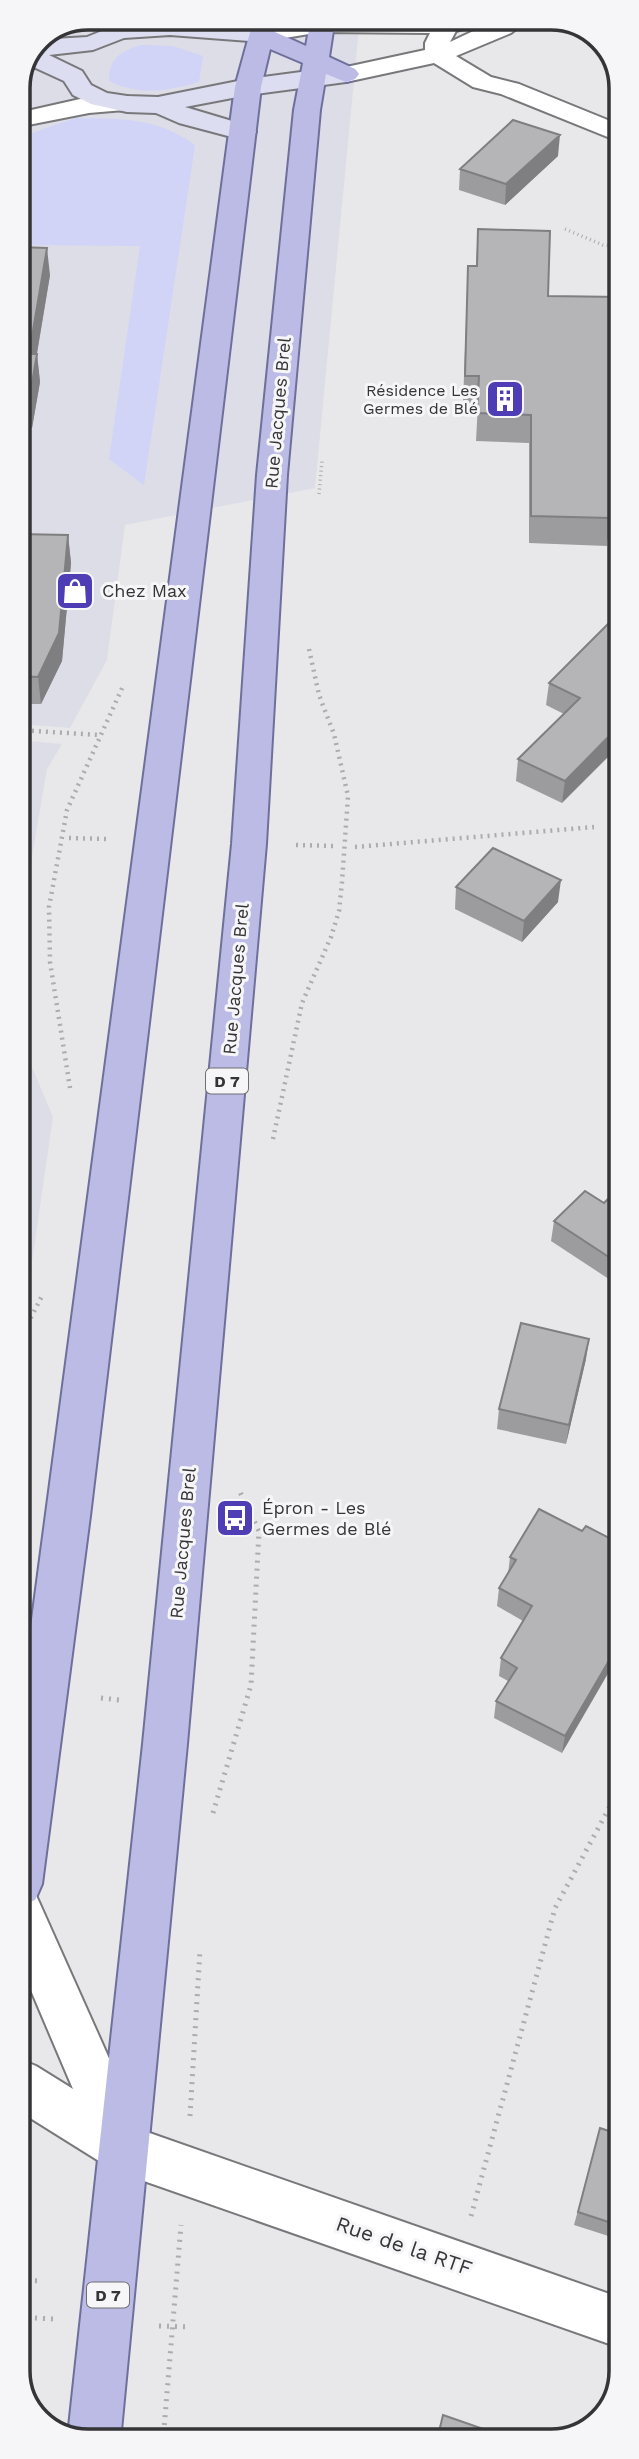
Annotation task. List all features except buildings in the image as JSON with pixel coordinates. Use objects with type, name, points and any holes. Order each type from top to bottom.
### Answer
[{"type":"main road","points":[[73,76],[79,54],[105,30]]},
{"type":"main road","points":[[30,1803],[69,1516],[248,87],[262,30]]},
{"type":"main road","points":[[268,30],[314,68]]},
{"type":"main road","name":"Rue Jacques Brel","points":[[124,2149],[249,844],[272,475],[305,124],[320,30]]},
{"type":"main road","points":[[46,48],[93,43]]},
{"type":"main road","points":[[38,59],[73,76],[82,90],[100,99],[127,104],[158,104],[248,87],[314,68],[346,74]]},
{"type":"main road","points":[[158,104],[188,118],[243,132]]},
{"type":"main road","name":"D 7","points":[[95,2429],[124,2149]]},
{"type":"street","points":[[437,53],[437,43],[445,30]]},
{"type":"street","points":[[346,74],[378,69],[437,53],[494,30]]},
{"type":"street","points":[[506,30],[495,43],[494,50],[510,89]]},
{"type":"street","points":[[437,53],[459,70],[482,82],[510,89],[609,130]]},
{"type":"street","points":[[30,113],[73,76]]},
{"type":"street","points":[[30,119],[89,105],[127,104]]},
{"type":"street","points":[[30,1934],[124,2149]]},
{"type":"street","name":"Rue de la RTF","points":[[30,2090],[124,2149],[609,2319]]},
{"type":"path","points":[[565,229],[609,246]]},
{"type":"path","points":[[318,506],[322,452]]},
{"type":"path","points":[[272,1142],[302,1003],[331,937],[342,882],[348,796],[334,734],[319,695],[309,650],[310,638]]},
{"type":"path","points":[[70,1096],[50,962],[49,907],[67,810],[125,682]]},
{"type":"path","points":[[30,731],[100,735]]},
{"type":"path","points":[[355,847],[594,827]]},
{"type":"path","points":[[69,838],[108,839]]},
{"type":"path","points":[[286,844],[334,846]]},
{"type":"path","points":[[30,1319],[46,1288]]},
{"type":"path","points":[[211,1818],[251,1685],[259,1531],[240,1494],[242,1480]]},
{"type":"path","points":[[467,2230],[555,1908],[609,1808]]},
{"type":"path","points":[[194,2061],[201,1939]]},
{"type":"path","points":[[164,2429],[180,2232]]},
{"type":"path","points":[[30,2280],[41,2281]]},
{"type":"path","points":[[172,2327],[189,2327]]},
{"type":"shaded area","points":[[359,30],[315,488],[125,525],[107,660],[70,728],[30,725],[30,88],[34,66],[47,47],[66,34],[76,31]]},
{"type":"shaded area","points":[[141,45],[173,46],[203,56],[199,82],[176,88],[142,90],[109,81],[114,61],[128,50]]},
{"type":"shaded area","points":[[76,118],[124,120],[152,124],[195,145],[144,485],[109,459],[140,246],[30,245],[30,134]]},
{"type":"shaded area","points":[[30,741],[62,744],[47,769],[30,869]]},
{"type":"shaded area","points":[[30,1062],[53,1117],[30,1271]]},
{"type":"place","name":"Résidence Les Germes de Blé","points":[[505,399]]},
{"type":"place","name":"Chez Max","points":[[75,591]]},
{"type":"place","name":"Épron - Les Germes de Blé","points":[[235,1518]]}]
